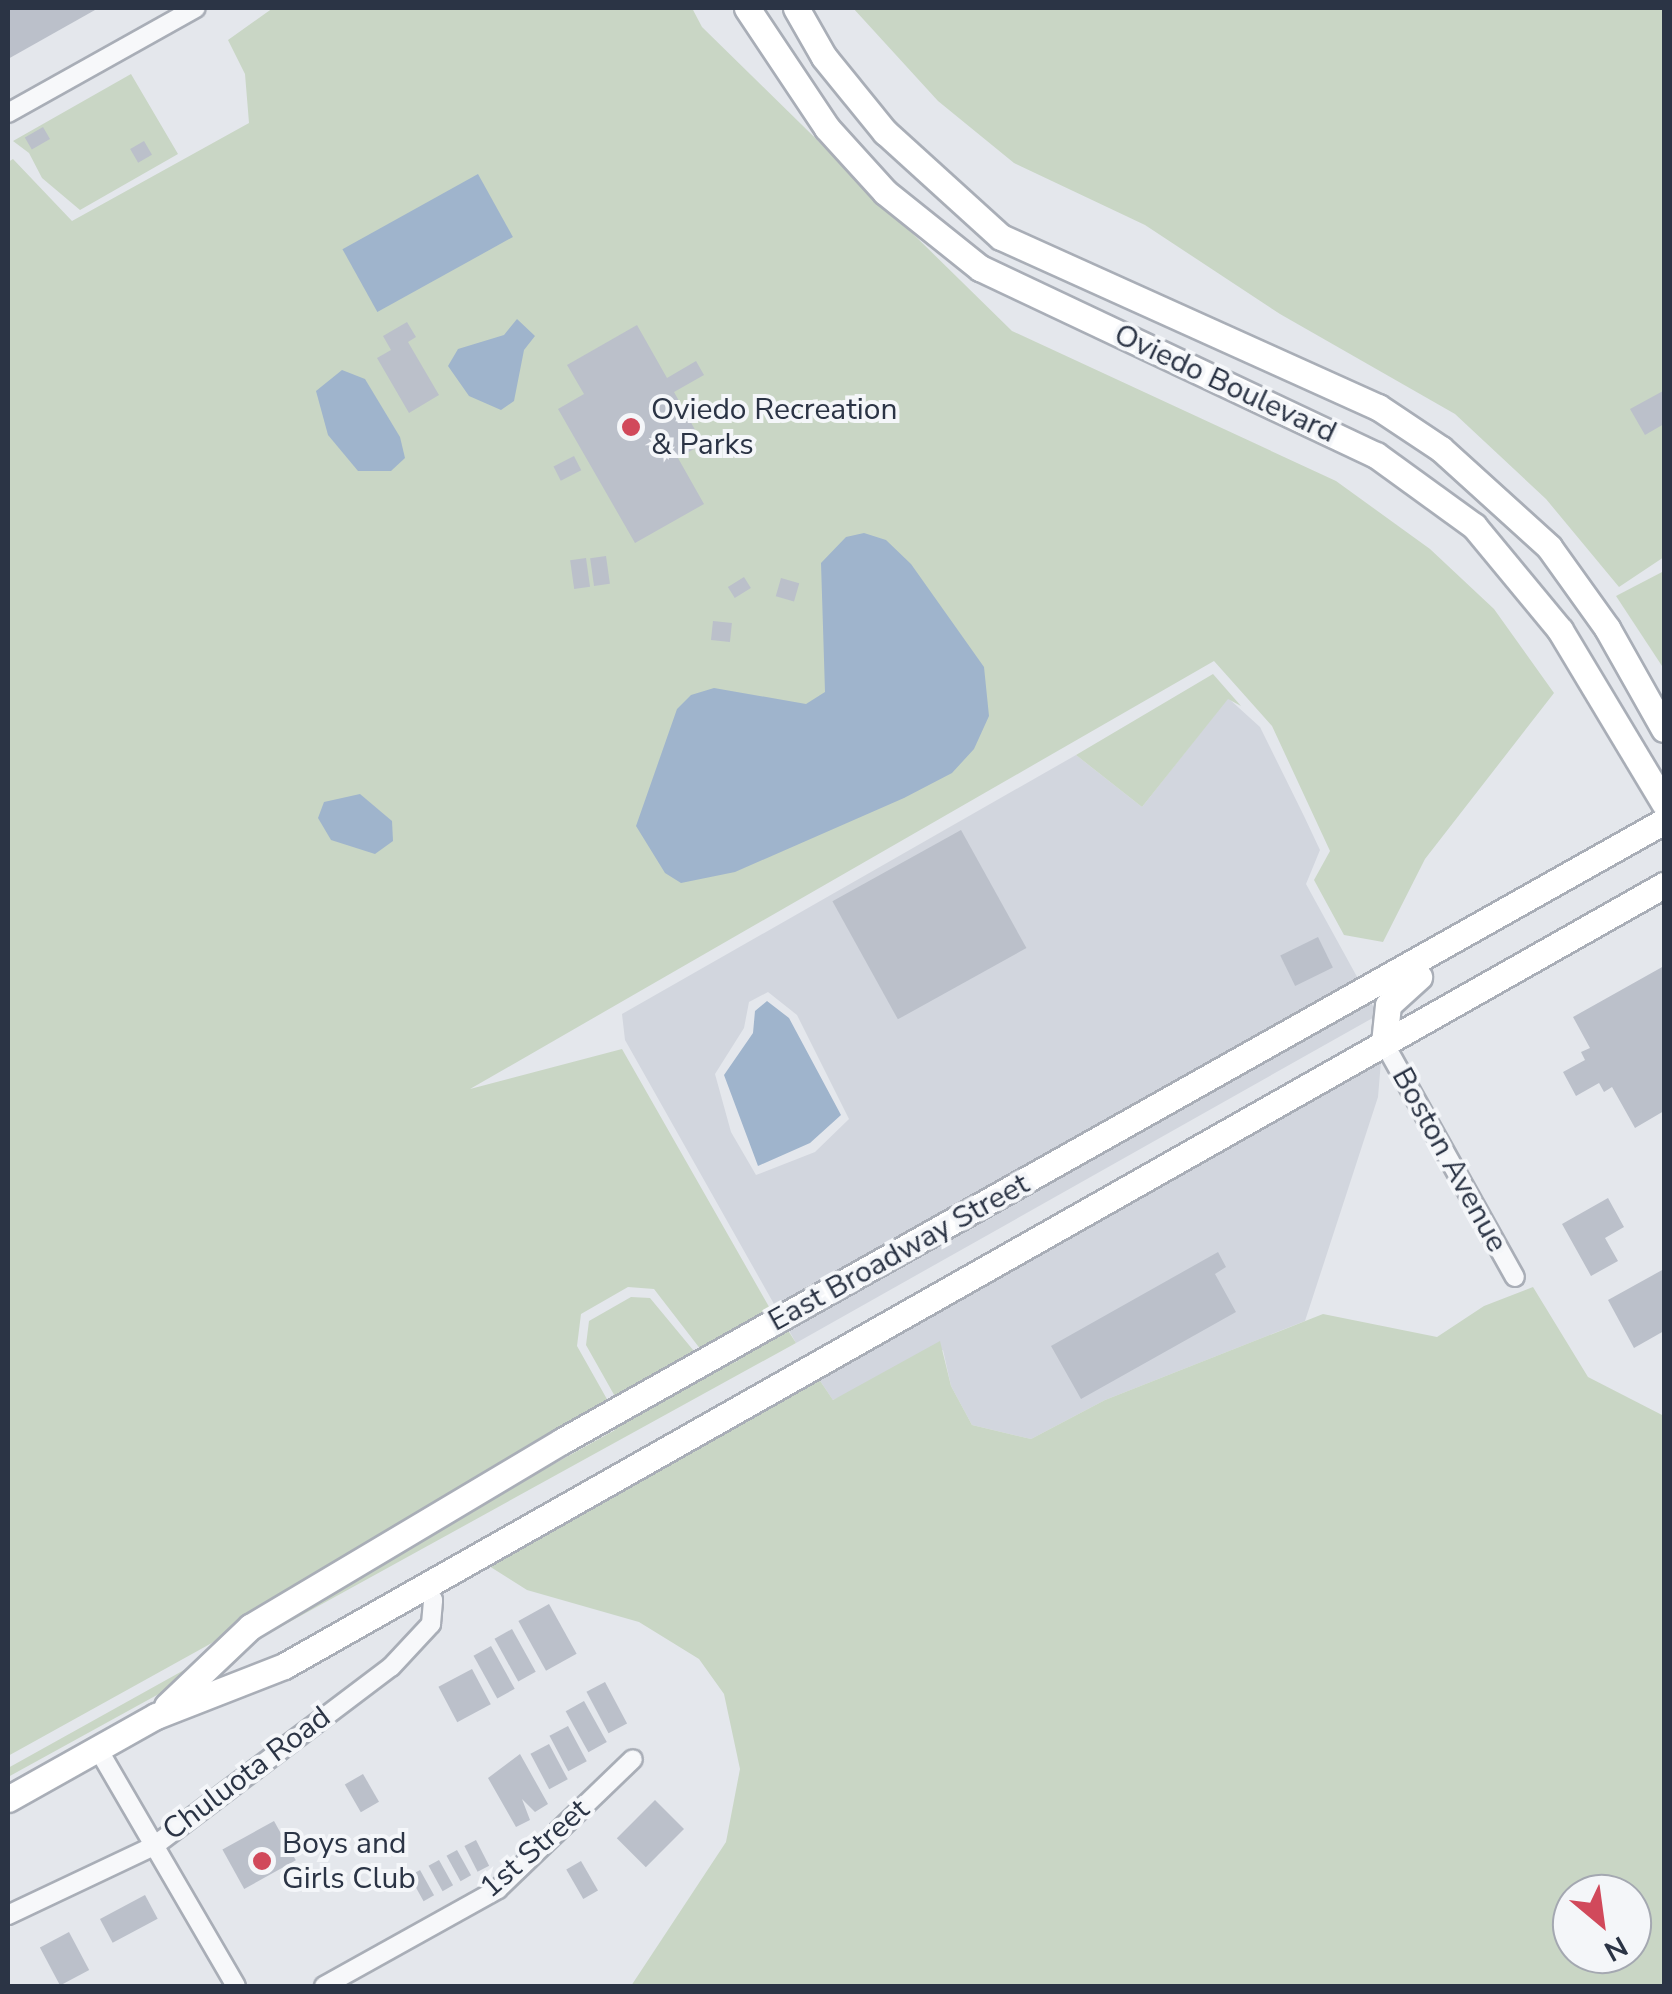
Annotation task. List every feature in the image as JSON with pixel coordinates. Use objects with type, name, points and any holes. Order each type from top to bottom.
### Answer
[{"type":"main road","name":"Oviedo Boulevard","points":[[747,8],[826,128],[884,192],[980,268],[1376,455],[1474,526],[1560,630],[1664,802]]},
{"type":"main road","name":"Oviedo Boulevard","points":[[796,8],[824,57],[885,132],[1002,237],[1363,399],[1440,449],[1549,547],[1586,594],[1664,729]]},
{"type":"main road","name":"East Broadway Street","points":[[156,1716],[250,1627],[562,1442],[1664,821]]},
{"type":"main road","points":[[1384,1042],[1388,1005],[1397,993],[1548,906],[1568,878]]},
{"type":"main road","name":"East Broadway Street","points":[[8,1799],[156,1716],[284,1666],[1664,885]]},
{"type":"street","points":[[8,114],[196,8]]},
{"type":"street","name":"Boston Avenue","points":[[1384,1042],[1516,1277]]},
{"type":"street","name":"Chuluota Road","points":[[8,1915],[154,1846],[391,1668],[431,1624],[434,1600],[425,1585]]},
{"type":"street","points":[[98,1749],[236,1986]]},
{"type":"street","name":"1st Street","points":[[324,1986],[498,1889],[634,1759]]},
{"type":"shaded area","points":[[1228,698],[1260,727],[1304,816],[1320,850],[1306,884],[1378,1015],[796,1343],[625,1040],[622,1014],[1076,755],[1142,807]],"holes":[[[768,992],[797,1015],[849,1119],[815,1152],[756,1175],[731,1132],[715,1074],[744,1028],[749,1002]]]},
{"type":"shaded area","points":[[1372,1045],[1381,1061],[1378,1097],[1305,1321],[1105,1400],[1031,1439],[972,1425],[951,1386],[943,1350],[833,1400],[808,1363]]},
{"type":"green space","points":[[273,8],[692,8],[702,27],[1012,331],[1336,481],[1430,549],[1494,609],[1554,693],[1425,859],[1383,942],[1344,935],[1314,880],[1330,851],[1272,726],[1214,661],[470,1089],[622,1049],[776,1319],[708,1359],[654,1289],[628,1287],[581,1314],[577,1346],[608,1401],[610,1422],[8,1756],[8,162],[13,159],[72,221],[249,123],[245,74],[228,40]]},
{"type":"green space","points":[[853,8],[1664,8],[1664,557],[1619,587],[1546,499],[1455,414],[1280,314],[1145,225],[1014,163],[938,101]]},
{"type":"green space","points":[[131,74],[178,154],[80,210],[42,178],[29,153],[13,141]]},
{"type":"green space","points":[[1664,571],[1664,669],[1616,596]]},
{"type":"green space","points":[[1213,674],[1241,706],[1228,699],[1142,807],[1076,755]]},
{"type":"green space","points":[[1533,1287],[1588,1377],[1664,1416],[1664,1986],[631,1986],[726,1842],[740,1769],[724,1694],[699,1659],[639,1622],[527,1590],[470,1554],[808,1363],[833,1400],[940,1341],[951,1386],[972,1425],[1031,1439],[1105,1400],[1323,1314],[1437,1337],[1484,1306]]},
{"type":"green space","points":[[631,1297],[650,1298],[708,1368],[736,1362],[784,1324],[796,1343],[8,1777],[8,1768],[615,1430],[617,1400],[586,1345],[589,1321]]},
{"type":"water","points":[[478,174],[513,237],[377,312],[342,249]]},
{"type":"water","points":[[517,319],[535,336],[524,350],[514,401],[501,410],[469,396],[448,366],[458,349],[504,335]]},
{"type":"water","points":[[342,370],[365,379],[400,437],[405,458],[391,471],[358,471],[328,435],[316,391]]},
{"type":"water","points":[[864,533],[886,540],[911,564],[984,667],[989,716],[974,749],[952,773],[904,798],[735,872],[681,883],[665,873],[636,826],[677,709],[691,695],[714,688],[806,704],[825,692],[821,563],[846,537]]},
{"type":"water","points":[[360,794],[392,821],[393,841],[375,854],[331,840],[318,818],[324,802]]},
{"type":"water","points":[[767,1001],[789,1018],[841,1115],[810,1143],[758,1166],[724,1075],[753,1033],[755,1011]]},
{"type":"building","points":[[8,8],[94,8],[95,10],[8,59]]},
{"type":"building","points":[[43,127],[50,139],[32,150],[25,138]]},
{"type":"building","points":[[144,141],[152,155],[138,163],[130,149]]},
{"type":"building","points":[[407,322],[416,337],[408,342],[439,395],[409,413],[377,358],[391,350],[383,336]]},
{"type":"building","name":"Oviedo Recreation & Parks","points":[[637,325],[667,378],[696,361],[704,375],[674,392],[703,444],[678,458],[704,504],[635,543],[558,409],[584,394],[567,365]]},
{"type":"building","points":[[1663,391],[1664,424],[1645,435],[1630,409]]},
{"type":"building","points":[[574,456],[581,470],[561,481],[554,466]]},
{"type":"building","points":[[606,556],[610,584],[594,586],[590,558]]},
{"type":"building","points":[[586,558],[590,587],[574,589],[570,560]]},
{"type":"building","points":[[744,577],[751,588],[735,598],[728,587]]},
{"type":"building","points":[[781,578],[799,583],[794,602],[776,596]]},
{"type":"building","points":[[713,621],[732,623],[730,642],[711,640]]},
{"type":"building","points":[[961,830],[1026,948],[898,1019],[832,901]]},
{"type":"building","points":[[1318,937],[1333,968],[1295,986],[1280,955]]},
{"type":"building","points":[[1664,966],[1664,1111],[1635,1128],[1612,1087],[1604,1092],[1599,1083],[1576,1096],[1563,1072],[1585,1060],[1581,1052],[1590,1048],[1573,1017]]},
{"type":"building","points":[[1608,1198],[1624,1227],[1605,1238],[1618,1261],[1591,1276],[1562,1224]]},
{"type":"building","points":[[1218,1252],[1226,1267],[1215,1274],[1236,1312],[1081,1399],[1051,1346]]},
{"type":"building","points":[[1664,1269],[1664,1331],[1634,1348],[1608,1300]]},
{"type":"building","points":[[549,1604],[577,1654],[546,1671],[518,1621]]},
{"type":"building","points":[[512,1629],[536,1672],[518,1682],[495,1639]]},
{"type":"building","points":[[491,1646],[515,1689],[497,1699],[474,1656]]},
{"type":"building","points":[[472,1669],[491,1704],[457,1722],[438,1687]]},
{"type":"building","points":[[605,1682],[627,1723],[609,1733],[586,1692]]},
{"type":"building","points":[[584,1701],[607,1742],[588,1752],[566,1711]]},
{"type":"building","points":[[568,1726],[587,1761],[568,1771],[549,1736]]},
{"type":"building","points":[[549,1744],[568,1779],[549,1789],[530,1754]]},
{"type":"building","points":[[520,1754],[548,1804],[535,1812],[522,1799],[530,1820],[516,1827],[488,1778]]},
{"type":"building","points":[[363,1774],[379,1802],[361,1812],[345,1784]]},
{"type":"building","points":[[655,1800],[684,1829],[646,1867],[617,1838]]},
{"type":"building","points":[[274,1821],[296,1860],[244,1889],[222,1850]]},
{"type":"building","points":[[476,1840],[489,1866],[478,1872],[464,1846]]},
{"type":"building","points":[[457,1850],[471,1875],[461,1881],[447,1856]]},
{"type":"building","points":[[439,1860],[453,1885],[443,1891],[429,1866]]},
{"type":"building","points":[[581,1861],[598,1890],[583,1899],[566,1870]]},
{"type":"building","points":[[420,1870],[434,1895],[424,1901],[410,1876]]},
{"type":"building","points":[[145,1895],[158,1919],[113,1943],[100,1919]]},
{"type":"building","points":[[69,1932],[89,1970],[60,1985],[40,1947]]},
{"type":"place","name":"Oviedo Recreation & Parks","points":[[631,427]]},
{"type":"place","name":"Boys and Girls Club","points":[[262,1861]]}]
